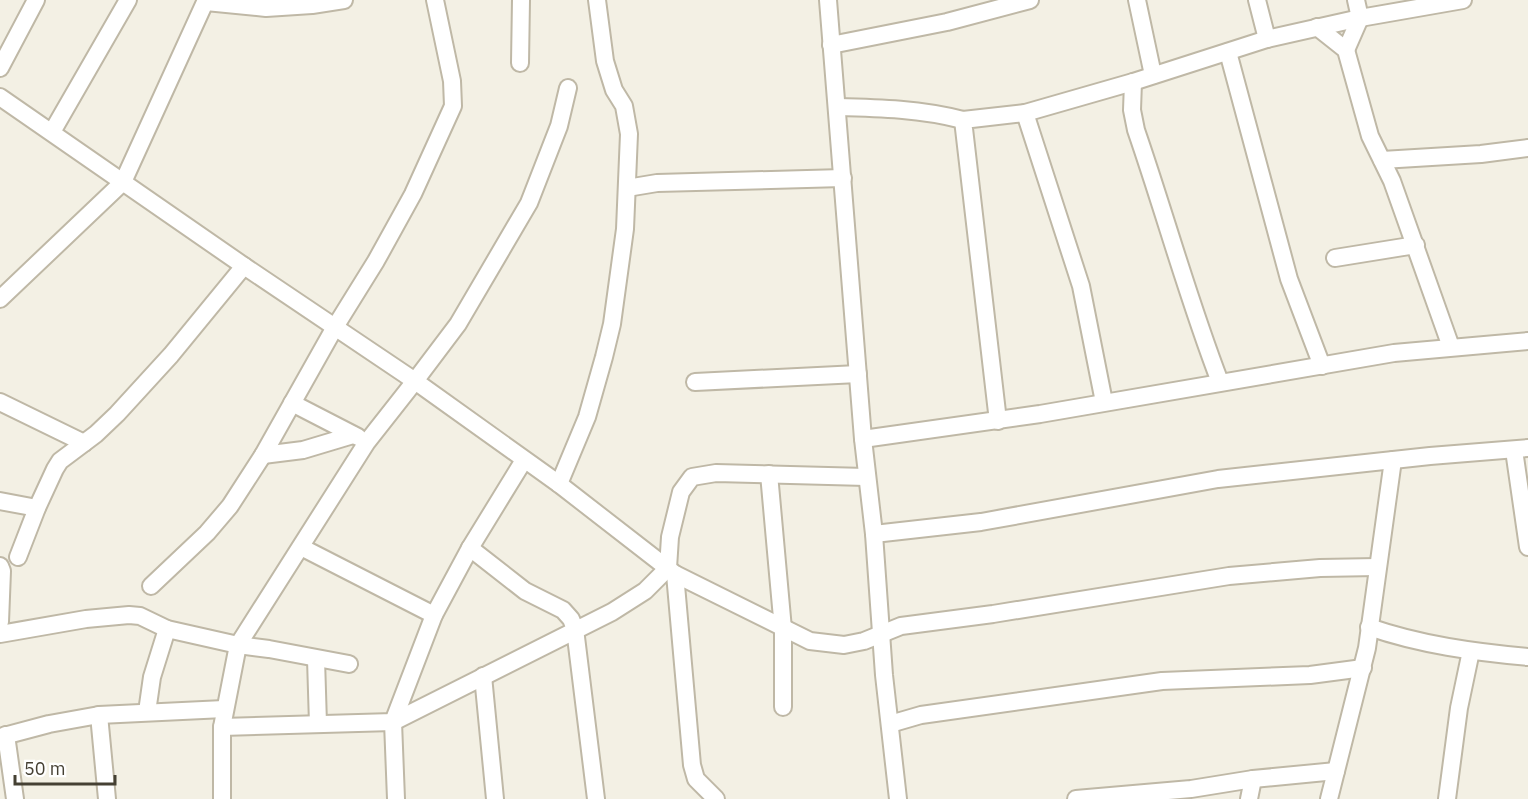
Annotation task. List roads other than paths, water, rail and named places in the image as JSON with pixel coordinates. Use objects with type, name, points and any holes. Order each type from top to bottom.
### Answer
[{"type":"street","points":[[0,68],[36,0]]},
{"type":"street","points":[[52,132],[128,0]]},
{"type":"street","points":[[0,299],[123,182],[206,1],[266,8],[344,0]]},
{"type":"street","points":[[151,586],[207,533],[230,506],[263,455],[413,194],[453,106],[452,81],[435,0]]},
{"type":"street","points":[[520,63],[521,0]]},
{"type":"street","points":[[559,484],[587,417],[612,324],[625,229],[629,134],[624,106],[614,90],[605,61],[597,0]]},
{"type":"street","points":[[828,0],[866,477],[874,534],[898,799]]},
{"type":"street","points":[[831,45],[947,22],[1030,0]]},
{"type":"street","points":[[1137,0],[1153,75]]},
{"type":"street","points":[[1257,0],[1267,39]]},
{"type":"street","points":[[1346,50],[1360,18],[1356,0]]},
{"type":"street","points":[[837,107],[909,109],[938,113],[963,120],[1026,113],[1267,39],[1360,18],[1462,0]]},
{"type":"street","points":[[1317,27],[1346,50],[1370,136],[1392,181],[1451,347]]},
{"type":"street","points":[[1228,52],[1286,268],[1322,366]]},
{"type":"street","points":[[1133,82],[1132,110],[1136,130],[1189,298],[1220,382]]},
{"type":"street","points":[[222,799],[222,727],[238,645],[301,546],[360,438],[415,381],[458,324],[529,204],[559,126],[568,88]]},
{"type":"street","points":[[0,97],[415,381],[559,484],[671,571],[810,641],[844,645],[864,641],[901,626],[921,622],[993,614],[1229,576],[1320,568],[1377,567]]},
{"type":"street","points":[[1026,113],[1081,286],[1104,402]]},
{"type":"street","points":[[963,120],[998,421]]},
{"type":"street","points":[[1382,160],[1481,154],[1528,148]]},
{"type":"street","points":[[627,188],[657,183],[843,178]]},
{"type":"street","points":[[1335,258],[1416,245]]},
{"type":"street","points":[[18,556],[55,468],[69,453],[117,414],[171,355],[244,266]]},
{"type":"street","points":[[863,439],[998,421],[1394,353],[1528,341]]},
{"type":"street","points":[[695,382],[858,374]]},
{"type":"street","points":[[0,402],[84,443]]},
{"type":"street","points":[[292,403],[360,438]]},
{"type":"street","points":[[263,455],[310,449],[360,438]]},
{"type":"street","points":[[874,534],[981,522],[1218,479],[1521,449],[1528,547]]},
{"type":"street","points":[[396,799],[393,722],[435,615],[470,548],[524,460]]},
{"type":"street","points":[[1329,799],[1363,668],[1393,460]]},
{"type":"street","points":[[697,799],[671,571],[670,537],[681,492],[692,477],[716,473],[866,477]]},
{"type":"street","points":[[769,474],[783,629],[783,707]]},
{"type":"street","points":[[0,501],[37,508]]},
{"type":"street","points":[[301,546],[435,615]]},
{"type":"street","points":[[470,548],[525,591],[563,610],[571,619],[575,629],[596,799]]},
{"type":"street","points":[[0,566],[3,571],[0,622]]},
{"type":"street","points":[[222,727],[393,722],[612,612],[671,571]]},
{"type":"street","points":[[0,634],[86,619],[129,615],[140,616],[168,629],[238,645],[349,664]]},
{"type":"street","points":[[1370,627],[1402,638],[1471,651],[1528,657]]},
{"type":"street","points":[[147,712],[152,677],[168,629]]},
{"type":"street","points":[[1447,799],[1471,651]]},
{"type":"street","points":[[316,659],[318,724]]},
{"type":"street","points":[[890,724],[931,714],[1122,686],[1190,679],[1310,675],[1363,668]]},
{"type":"street","points":[[483,676],[495,799]]},
{"type":"street","points":[[15,799],[3,736],[49,724],[99,716],[224,709]]},
{"type":"street","points":[[99,716],[107,799]]},
{"type":"street","points":[[1076,799],[1191,794],[1253,779],[1336,771]]},
{"type":"street","points":[[696,779],[716,799]]},
{"type":"street","points":[[1249,799],[1253,779]]}]
